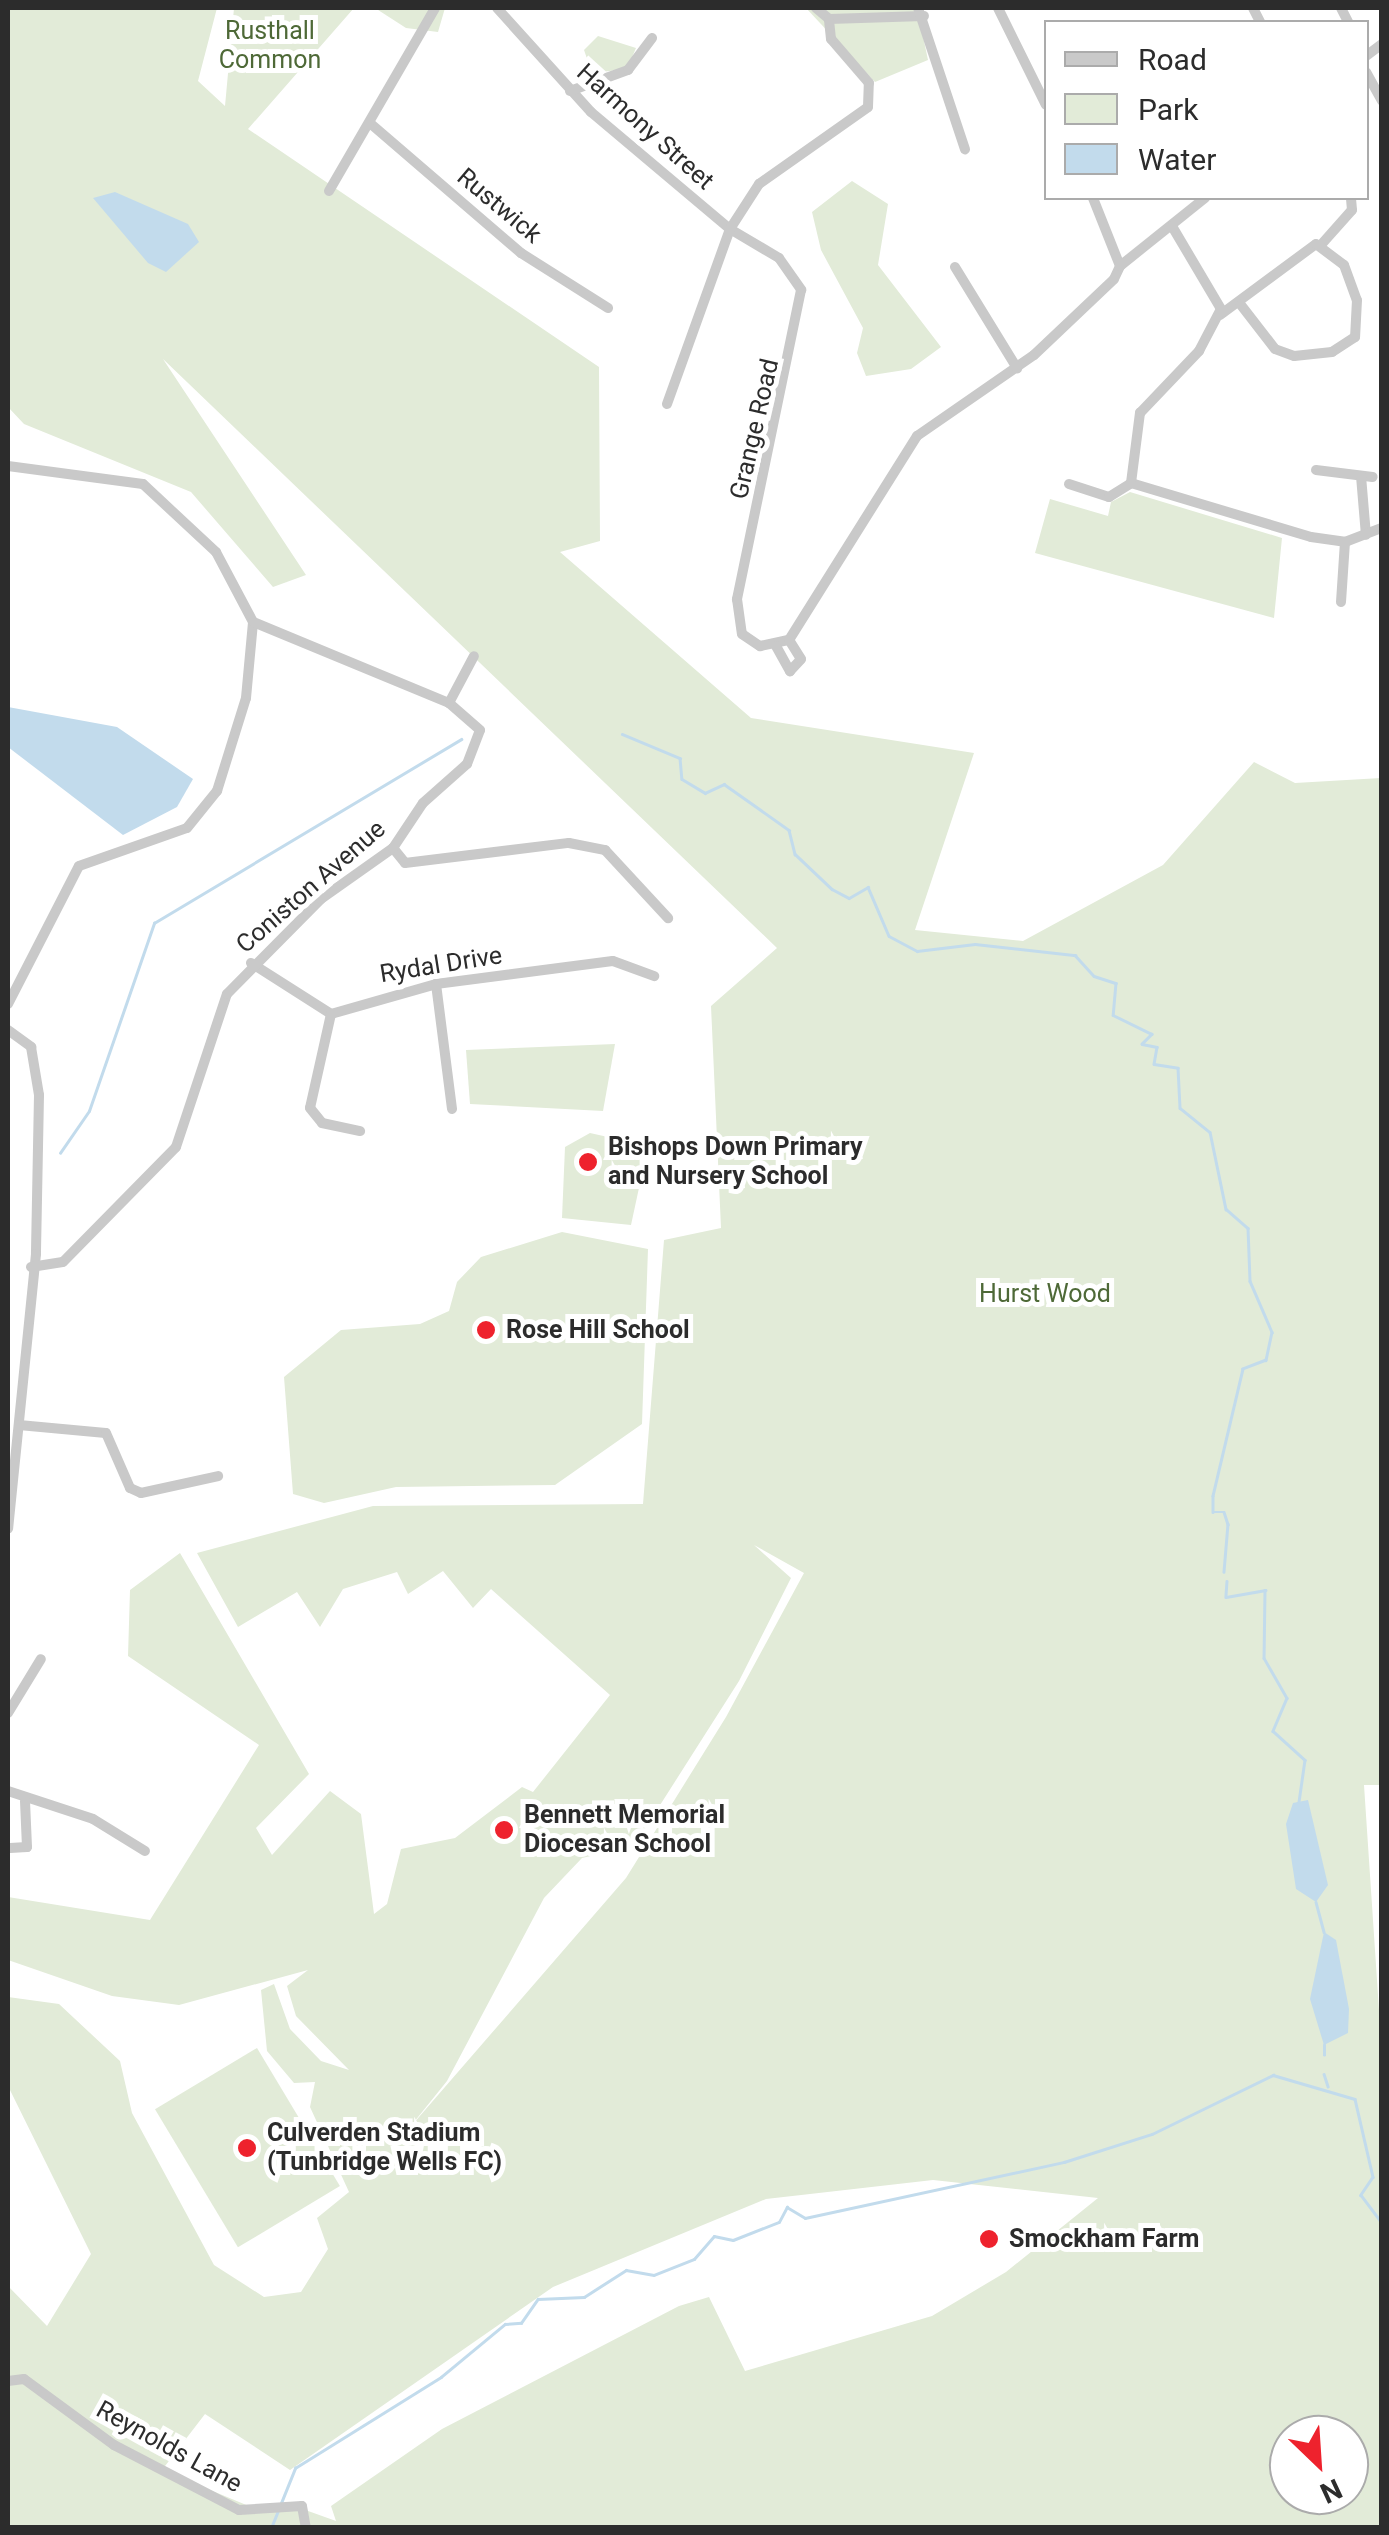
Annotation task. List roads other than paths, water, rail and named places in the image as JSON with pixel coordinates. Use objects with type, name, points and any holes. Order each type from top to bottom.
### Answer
[{"type":"street","points":[[329,192],[435,8]]},
{"type":"street","name":"Harmony Street","points":[[496,8],[570,91],[726,225]]},
{"type":"street","points":[[816,8],[830,19],[921,12],[965,149]]},
{"type":"street","points":[[998,8],[1044,101]]},
{"type":"street","points":[[667,404],[726,225],[759,184],[868,107],[869,83],[831,39],[830,19]]},
{"type":"street","points":[[570,91],[628,70],[652,38]]},
{"type":"street","points":[[1369,78],[1382,102]]},
{"type":"street","name":"Rustwick","points":[[371,124],[520,253],[608,308]]},
{"type":"street","points":[[1094,200],[1120,266]]},
{"type":"street","name":"Grange Road","points":[[726,225],[780,258],[802,290],[736,599],[742,634],[776,646],[790,671],[801,658],[789,640],[918,436],[1034,356],[1120,266],[1203,200]]},
{"type":"street","points":[[1131,483],[1140,412],[1220,316],[1241,305],[1320,246],[1352,210],[1351,200]]},
{"type":"street","points":[[1172,226],[1216,289],[1220,316]]},
{"type":"street","points":[[1241,305],[1274,348],[1294,356],[1350,344],[1357,300],[1344,265],[1320,246]]},
{"type":"street","points":[[954,267],[1017,368]]},
{"type":"street","points":[[8,466],[143,484],[216,552],[254,622],[246,698],[216,791],[187,828],[78,866],[8,1004]]},
{"type":"street","points":[[1316,470],[1367,476],[1366,534]]},
{"type":"street","points":[[1069,484],[1109,497],[1131,483],[1345,542],[1382,528]]},
{"type":"street","points":[[1341,602],[1345,542]]},
{"type":"street","name":"Coniston Avenue","points":[[31,1267],[63,1262],[176,1147],[227,994],[251,963],[393,848],[423,803],[467,764],[480,730],[449,703],[254,622]]},
{"type":"street","points":[[776,646],[789,640]]},
{"type":"street","points":[[449,703],[474,656]]},
{"type":"street","points":[[393,848],[405,863],[568,843],[605,850],[668,918]]},
{"type":"street","name":"Rydal Drive","points":[[331,1014],[436,984],[613,962],[654,976]]},
{"type":"street","points":[[251,963],[331,1014],[310,1108],[322,1123],[360,1131]]},
{"type":"street","points":[[436,984],[452,1109]]},
{"type":"street","points":[[8,1030],[28,1042],[38,1074],[31,1267],[8,1529]]},
{"type":"street","points":[[19,1425],[106,1434],[130,1488],[142,1492],[218,1476]]},
{"type":"street","points":[[8,1712],[42,1658]]},
{"type":"street","points":[[8,1790],[25,1801],[93,1820],[145,1852]]},
{"type":"street","points":[[10,1848],[28,1847],[25,1801]]},
{"type":"street","name":"Reynolds Lane","points":[[8,2381],[24,2379],[114,2445],[239,2510],[302,2506],[306,2528]]},
{"type":"water","points":[[115,192],[188,224],[199,242],[166,272],[148,263],[93,198]]},
{"type":"water","points":[[8,707],[117,727],[193,779],[177,807],[123,835],[8,747]]},
{"type":"water","points":[[1308,1800],[1328,1885],[1316,1902],[1296,1889],[1286,1824],[1293,1803]]},
{"type":"water","points":[[1324,1932],[1336,1940],[1349,2009],[1348,2033],[1324,2045],[1310,1999]]},
{"type":"waterway","points":[[622,734],[680,758],[682,779],[705,793],[724,784],[789,830],[795,854],[832,889],[849,898],[868,887],[889,936],[917,951],[975,944],[1075,955],[1094,976],[1116,983],[1113,1015],[1152,1034],[1142,1044],[1157,1047],[1154,1064],[1178,1068],[1180,1108],[1210,1132],[1226,1209],[1248,1228],[1250,1281],[1272,1332],[1266,1360],[1243,1369],[1213,1496],[1213,1512],[1224,1512],[1228,1524],[1224,1572]]},
{"type":"waterway","points":[[60,1153],[89,1111],[154,923],[461,739]]},
{"type":"waterway","points":[[1227,1581],[1226,1597],[1265,1590],[1264,1658],[1287,1698],[1273,1731],[1305,1760],[1299,1802]]},
{"type":"waterway","points":[[1316,1902],[1324,1932]]},
{"type":"waterway","points":[[1324,2045],[1324,2055]]},
{"type":"waterway","points":[[1324,2074],[1328,2086]]},
{"type":"waterway","points":[[281,2503],[295,2468],[441,2377],[505,2324],[521,2323],[538,2299],[584,2297],[626,2270],[654,2275],[694,2259],[714,2236],[733,2240],[779,2222],[787,2207],[805,2218],[1064,2162],[1152,2134],[1273,2075],[1355,2099],[1373,2177],[1361,2195],[1382,2223]]},
{"type":"waterway","points":[[271,2528],[278,2511]]},
{"type":"place","name":"Bishops Down Primary and Nursery School","points":[[588,1162]]},
{"type":"place","name":"Rose Hill School","points":[[486,1330]]},
{"type":"place","name":"Bennett Memorial Diocesan School","points":[[504,1830]]},
{"type":"place","name":"Culverden Stadium (Tunbridge Wells FC)","points":[[247,2148]]},
{"type":"place","name":"Smockham Farm","points":[[989,2239]]},
{"type":"park label","name":"Rusthall Common","points":[[270,46]]},
{"type":"park label","name":"Hurst Wood","points":[[1045,1294]]}]
